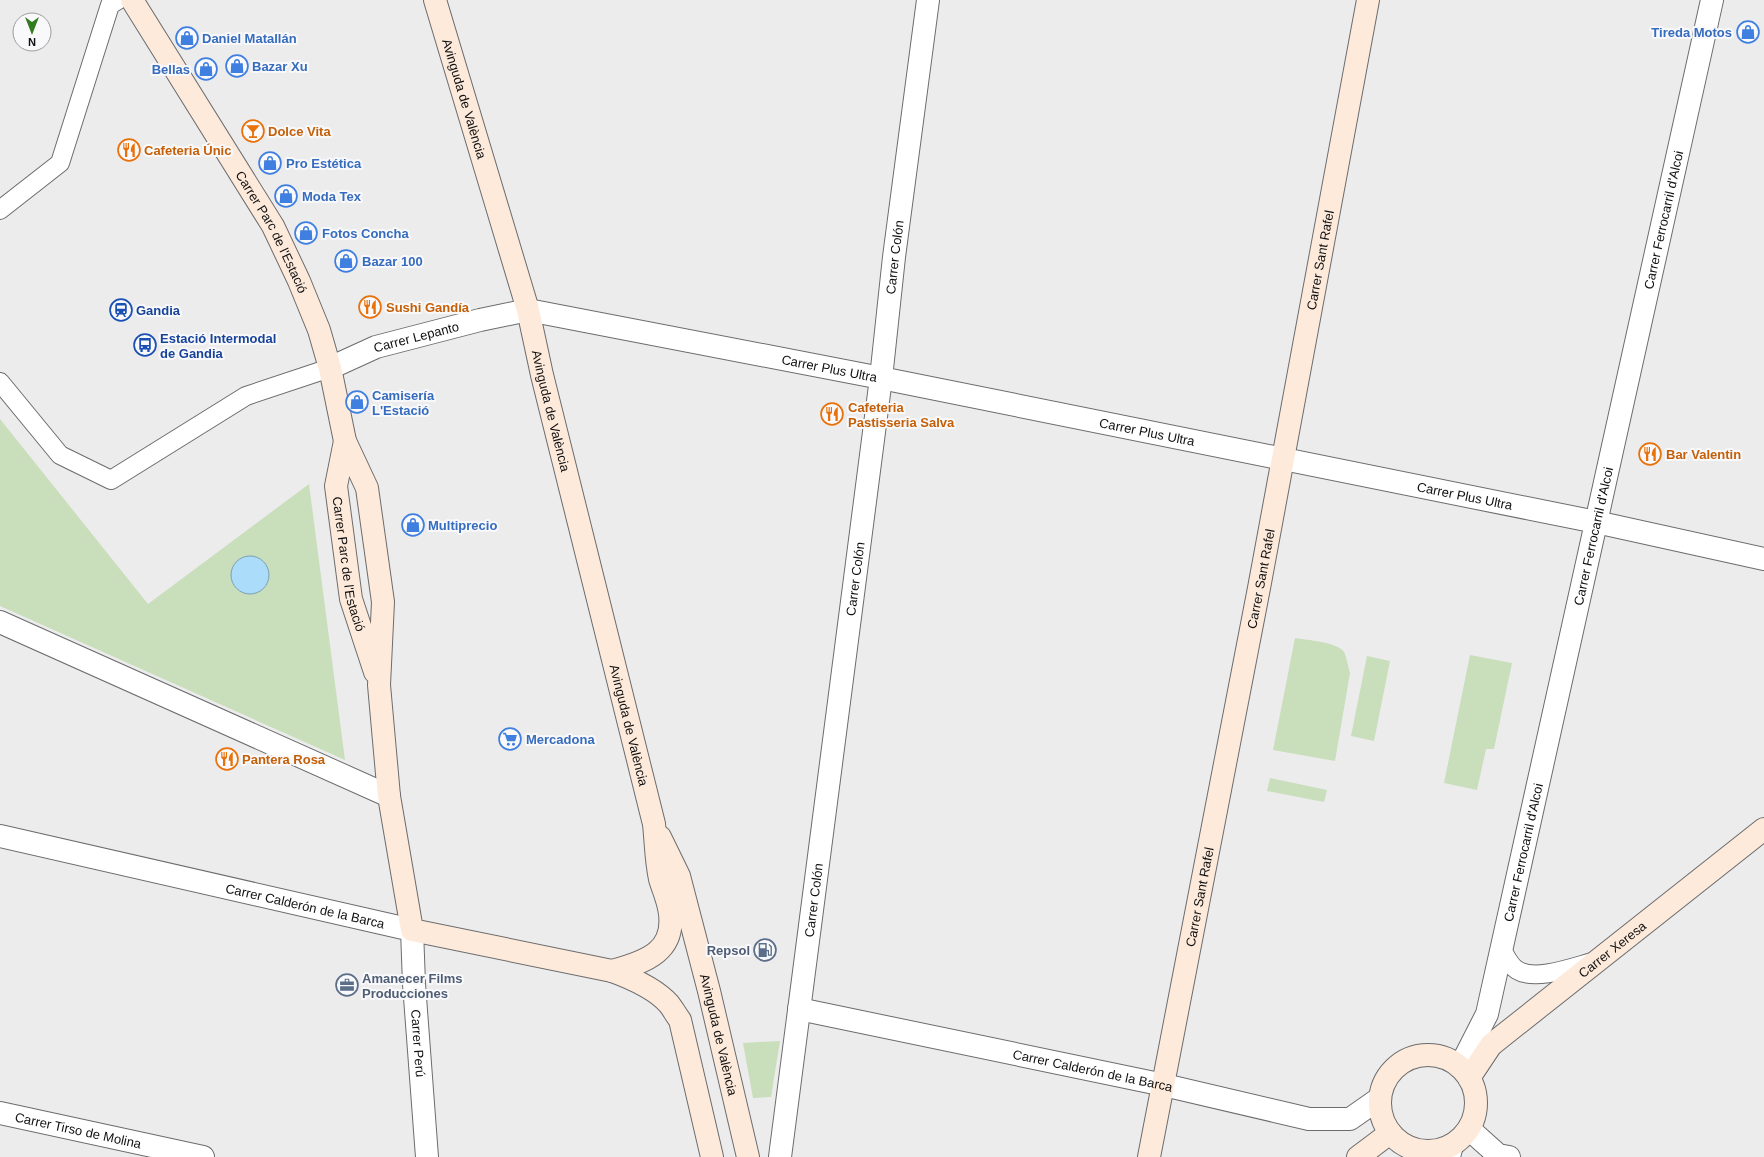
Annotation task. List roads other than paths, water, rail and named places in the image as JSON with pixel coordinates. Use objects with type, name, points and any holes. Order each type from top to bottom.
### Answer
[{"type":"street","name":"Carrer Parc de l'Estació","points":[[132,0],[273,226],[302,288],[319,330],[330,368],[345,441],[367,488],[383,602],[379,684],[390,796],[412,930]]},
{"type":"street","name":"Avinguda de València","points":[[435,0],[528,310],[542,374],[654,824],[658,864],[669,909],[671,928],[667,942],[659,952],[634,965],[612,971]]},
{"type":"street","name":"Carrer Colón","points":[[780,1157],[881,378],[894,257],[928,0]]},
{"type":"street","name":"Carrer Sant Rafel","points":[[1149,1157],[1259,588],[1281,460],[1368,0]]},
{"type":"street","name":"Carrer Ferrocarril d'Alcoi","points":[[1465,1073],[1487,1014],[1712,0]]},
{"type":"street","name":"Carrer Lepanto","points":[[330,368],[376,347],[480,320],[528,310]]},
{"type":"street","name":"Carrer Plus Ultra","points":[[528,310],[881,378],[1281,460],[1596,522],[1764,559]]},
{"type":"street","name":"Carrer Parc de l'Estació","points":[[345,441],[336,486],[351,599],[379,684]]},
{"type":"street","points":[[0,622],[390,796]]},
{"type":"street","name":"Avinguda de València","points":[[654,824],[679,876],[709,991],[748,1157]]},
{"type":"street","name":"Carrer Xeresa","points":[[1465,1073],[1492,1045],[1764,828]]},
{"type":"street","name":"Carrer Calderón de la Barca","points":[[0,836],[412,930],[612,971]]},
{"type":"street","name":"Carrer Perú","points":[[412,930],[414,984],[427,1157]]},
{"type":"street","points":[[612,971],[639,982],[656,994],[669,1004],[680,1020],[712,1157]]},
{"type":"street","name":"Carrer Calderón de la Barca","points":[[799,1009],[1164,1085],[1309,1119],[1350,1119],[1380,1098]]},
{"type":"street","points":[[1433,1055],[1447,1059],[1465,1073],[1474,1090],[1476,1104],[1474,1117],[1469,1129],[1450,1151],[1425,1151],[1412,1148],[1400,1142],[1390,1133],[1380,1110],[1380,1098],[1384,1083],[1392,1071],[1404,1061],[1418,1056],[1433,1055]]},
{"type":"street","name":"Carrer Tirso de Molina","points":[[0,1113],[203,1157]]},
{"type":"street","points":[[1469,1129],[1498,1155],[1509,1157]]},
{"type":"street","points":[[1358,1157],[1390,1133]]},
{"type":"lane","points":[[0,210],[60,164],[110,5],[118,0]]},
{"type":"lane","points":[[0,382],[60,455],[111,480],[246,396],[330,368]]},
{"type":"lane","points":[[1501,948],[1510,964],[1518,971],[1533,975],[1599,960]]},
{"type":"water","points":[[246,556],[254,556],[264,561],[268,568],[268,582],[264,589],[254,594],[246,594],[236,589],[234,586],[231,579],[231,571],[236,561],[239,559]]},
{"type":"place","name":"Tireda Motos","points":[[1748,32]]},
{"type":"place","name":"Daniel Matallán","points":[[187,38]]},
{"type":"place","name":"Bazar Xu","points":[[237,66]]},
{"type":"place","name":"Bellas","points":[[206,69]]},
{"type":"place","name":"Dolce Vita","points":[[253,131]]},
{"type":"place","name":"Cafeteria Únic","points":[[129,150]]},
{"type":"place","name":"Pro Estética","points":[[270,163]]},
{"type":"place","name":"Moda Tex","points":[[286,196]]},
{"type":"place","name":"Fotos Concha","points":[[306,233]]},
{"type":"place","name":"Bazar 100","points":[[346,261]]},
{"type":"place","name":"Sushi Gandía","points":[[370,307]]},
{"type":"place","name":"Gandia","points":[[121,310]]},
{"type":"place","name":"Estació Intermodal de Gandia","points":[[145,345]]},
{"type":"place","name":"Camisería L'Estació","points":[[357,402]]},
{"type":"place","name":"Cafeteria Pastisseria Salva","points":[[832,414]]},
{"type":"place","name":"Bar Valentin","points":[[1650,454]]},
{"type":"place","name":"Multiprecio","points":[[413,525]]},
{"type":"place","name":"Mercadona","points":[[510,739]]},
{"type":"place","name":"Pantera Rosa","points":[[227,759]]},
{"type":"place","name":"Repsol","points":[[765,950]]},
{"type":"place","name":"Amanecer Films Producciones","points":[[347,985]]}]
